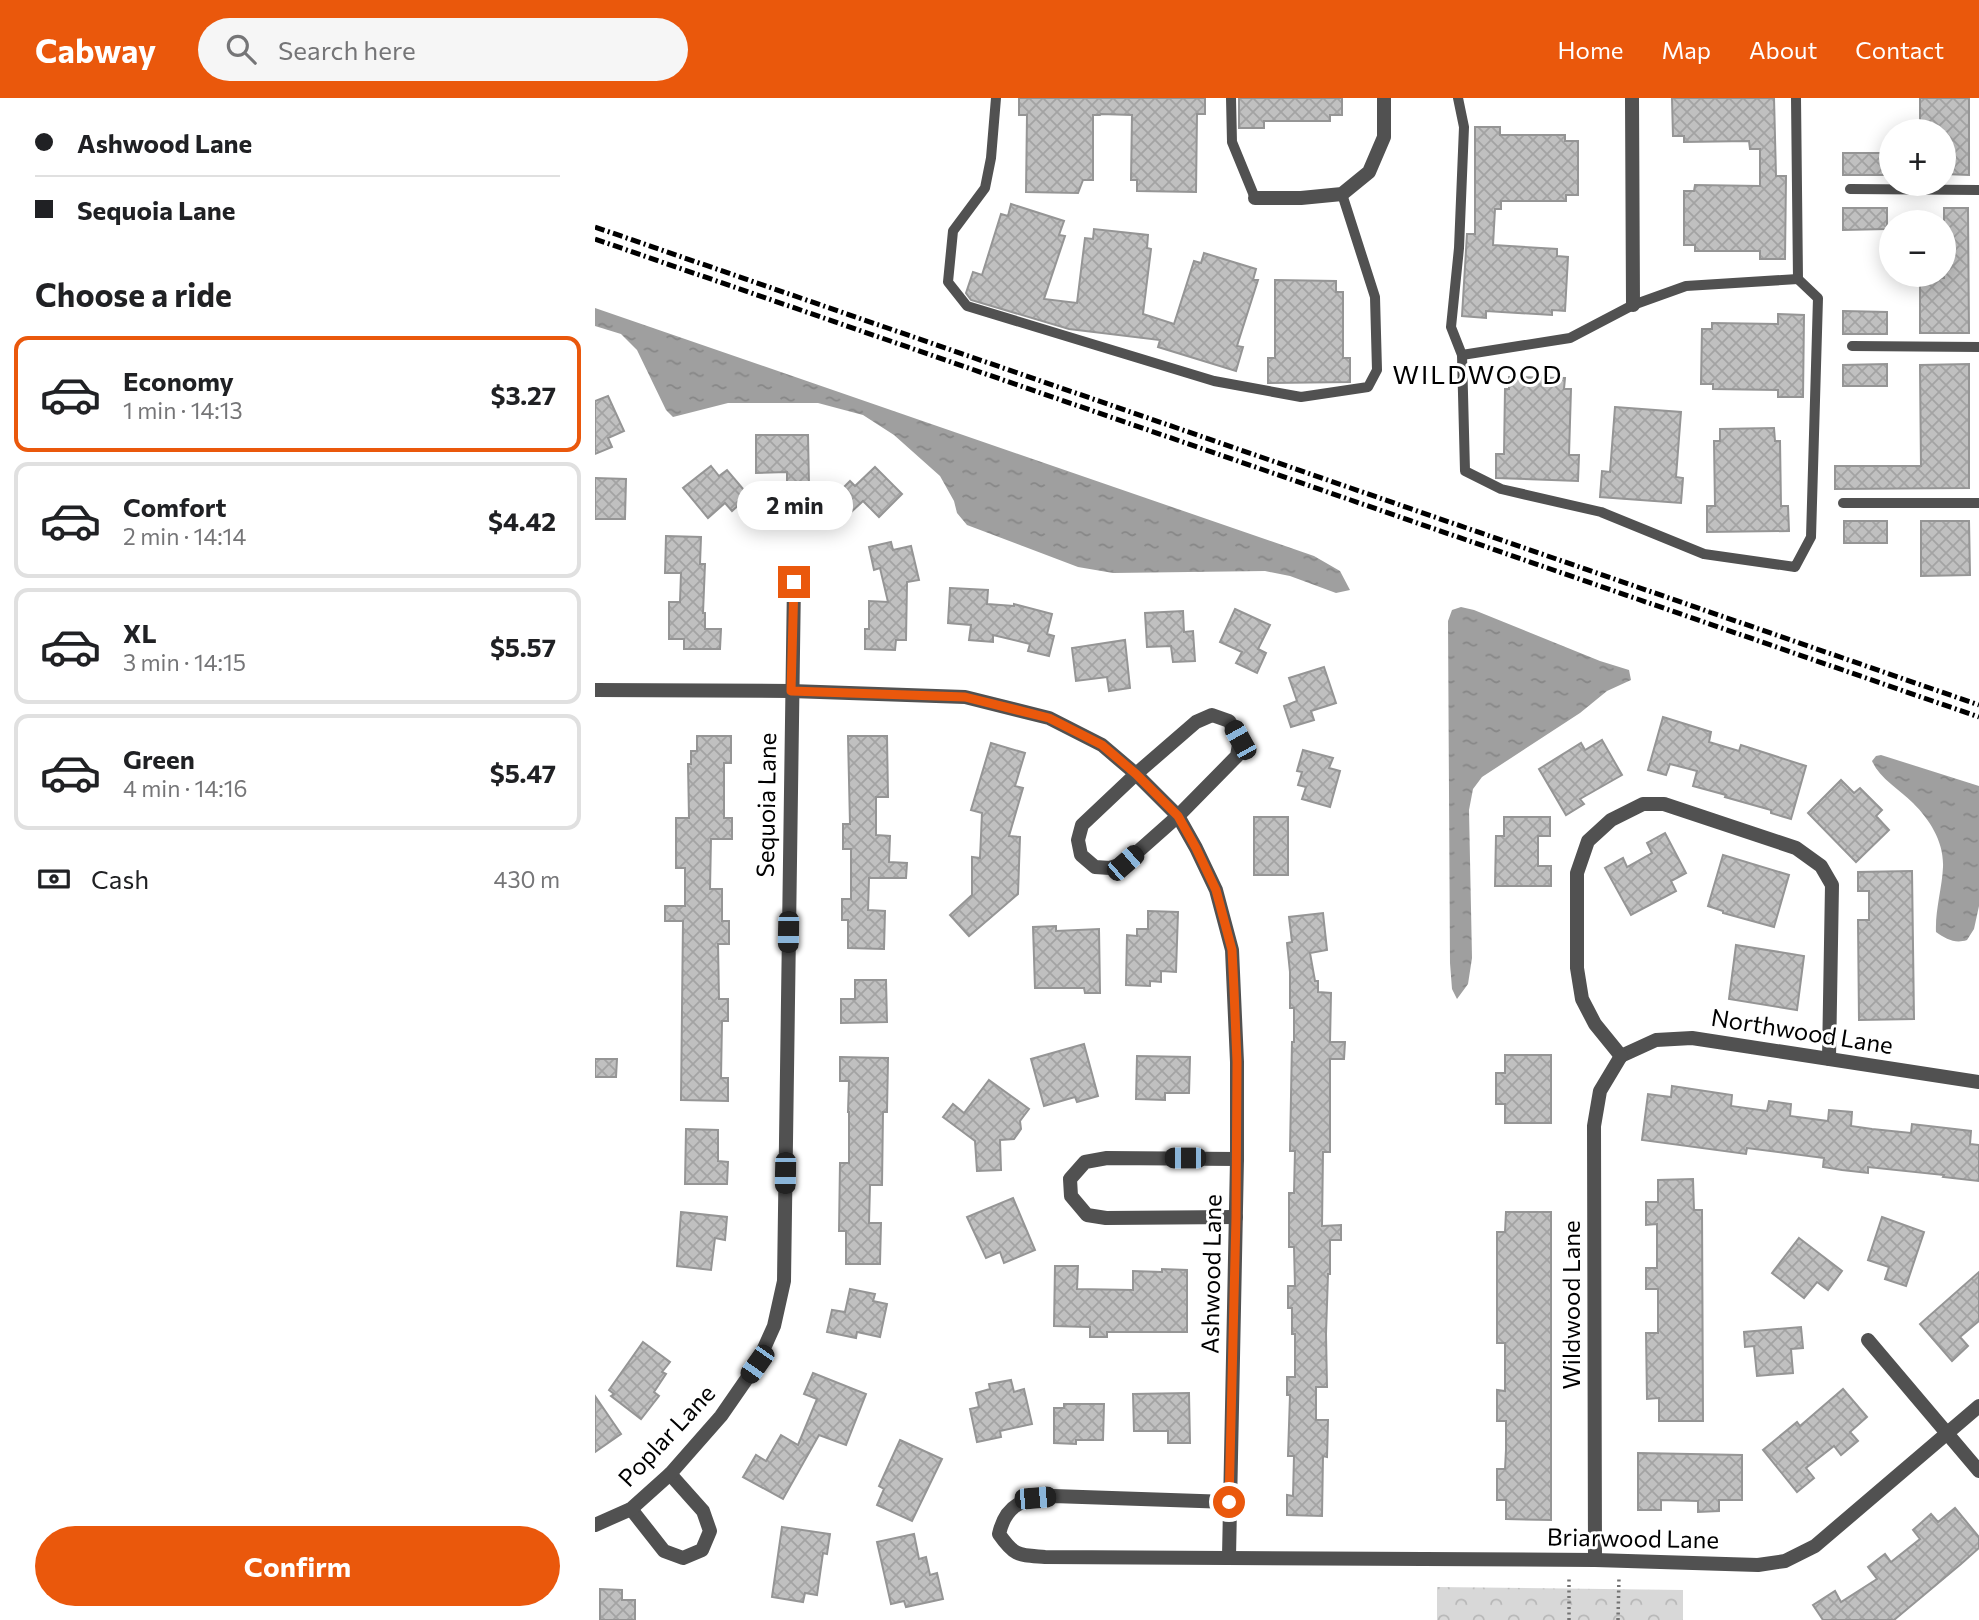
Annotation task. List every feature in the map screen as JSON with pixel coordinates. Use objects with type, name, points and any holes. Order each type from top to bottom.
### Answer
[{"type":"street","points":[[1255,198],[1301,198],[1342,194],[1369,172],[1384,137],[1384,98]]},
{"type":"street","points":[[1632,98],[1633,306]]},
{"type":"street","name":"Sequoia Lane","points":[[784,1281],[794,582]]},
{"type":"street","name":"Ashwood Lane","points":[[595,690],[791,691],[965,697],[1049,718],[1102,745],[1178,816],[1216,890],[1232,950],[1237,1062],[1237,1159],[1229,1557]]},
{"type":"street","points":[[1212,715],[1229,721],[1240,740],[1237,756],[1178,816],[1125,863],[1110,868],[1095,867],[1081,855],[1078,840],[1082,825],[1136,774],[1196,722],[1212,715]]},
{"type":"street","points":[[1621,1056],[1595,1024],[1582,999],[1577,968],[1577,873],[1588,841],[1611,820],[1643,804],[1664,804],[1796,848],[1821,866],[1832,885],[1829,1059]]},
{"type":"street","name":"Northwood Lane","points":[[1621,1056],[1656,1040],[1692,1038],[1979,1082]]},
{"type":"street","name":"Wildwood Lane","points":[[1595,1560],[1594,1126],[1599,1091],[1621,1056]]},
{"type":"street","points":[[1236,1217],[1106,1218],[1087,1215],[1071,1196],[1070,1179],[1084,1162],[1107,1158],[1237,1159]]},
{"type":"street","name":"Poplar Lane","points":[[595,1525],[631,1508],[670,1474],[720,1416],[757,1364],[774,1326],[784,1281]]},
{"type":"street","points":[[1868,1340],[1979,1471]]},
{"type":"street","name":"Briarwood Lane","points":[[1229,1502],[1053,1496],[1035,1498],[1016,1504],[1002,1519],[999,1534],[1009,1549],[1021,1555],[1045,1557],[1620,1560],[1758,1565],[1785,1561],[1815,1546],[1979,1406]]},
{"type":"street","points":[[631,1508],[664,1551],[683,1558],[702,1550],[710,1531],[703,1511],[670,1474]]},
{"type":"lane","points":[[996,98],[991,158],[985,188],[953,231],[948,282],[967,306],[1214,381],[1301,397],[1367,387],[1377,370],[1375,297],[1342,194]]},
{"type":"lane","points":[[1231,98],[1231,142],[1255,198]]},
{"type":"lane","points":[[1458,98],[1464,127],[1451,327],[1462,355],[1465,471],[1501,489],[1601,512],[1704,554],[1795,567],[1811,537],[1818,298],[1798,279],[1796,98]]},
{"type":"lane","points":[[1850,189],[1979,190]]},
{"type":"lane","points":[[1462,355],[1570,338],[1633,306],[1686,286],[1798,279]]},
{"type":"lane","points":[[1852,346],[1979,347]]},
{"type":"lane","points":[[1843,503],[1979,503]]},
{"type":"path","points":[[1569,1560],[1569,1620]]},
{"type":"path","points":[[1618,1620],[1620,1560]]},
{"type":"green space","points":[[1437,1587],[1683,1590],[1683,1620],[1437,1620]]},
{"type":"water","points":[[595,308],[1314,556],[1340,571],[1350,590],[1336,593],[1290,576],[1265,571],[1113,573],[1078,567],[967,525],[957,513],[954,501],[940,476],[894,435],[863,415],[818,403],[728,403],[673,417],[666,410],[637,350],[621,334],[595,326]]},
{"type":"water","points":[[1461,607],[1629,670],[1631,680],[1607,691],[1580,713],[1482,777],[1473,789],[1469,810],[1472,958],[1468,984],[1457,999],[1452,989],[1450,963],[1448,621],[1452,610]]},
{"type":"water","points":[[1881,755],[1979,786],[1979,906],[1974,929],[1967,940],[1951,940],[1936,932],[1943,867],[1941,849],[1935,832],[1925,817],[1875,767],[1872,761]]},
{"type":"building","points":[[1019,98],[1205,98],[1205,114],[1197,114],[1196,192],[1137,191],[1137,180],[1131,180],[1132,115],[1101,114],[1093,115],[1093,180],[1083,180],[1078,193],[1026,192],[1027,115],[1019,115]]},
{"type":"building","points":[[1239,98],[1342,98],[1342,115],[1330,115],[1330,121],[1264,121],[1264,128],[1239,128]]},
{"type":"building","points":[[1672,98],[1774,98],[1776,176],[1786,176],[1785,259],[1760,259],[1760,251],[1695,251],[1695,245],[1684,245],[1684,191],[1694,191],[1695,185],[1760,186],[1760,149],[1750,149],[1749,141],[1684,142],[1684,136],[1673,136]]},
{"type":"building","points":[[1920,98],[1969,98],[1969,175],[1956,174],[1956,119],[1920,119]]},
{"type":"building","points":[[1475,127],[1500,127],[1500,135],[1565,135],[1565,141],[1578,141],[1578,195],[1566,195],[1566,201],[1501,201],[1501,209],[1495,209],[1493,245],[1557,249],[1557,256],[1568,257],[1565,311],[1552,310],[1552,315],[1486,311],[1486,318],[1462,316],[1467,234],[1475,234]]},
{"type":"building","points":[[1843,153],[1879,153],[1879,175],[1843,175]]},
{"type":"building","points":[[1011,204],[1064,221],[1059,235],[1065,236],[1044,299],[1077,303],[1085,238],[1093,239],[1094,229],[1148,235],[1147,248],[1151,249],[1143,314],[1174,324],[1194,261],[1201,263],[1204,253],[1256,269],[1253,280],[1258,280],[1237,346],[1243,347],[1236,371],[1158,347],[1160,340],[1069,329],[971,300],[966,293],[973,272],[982,275],[1001,214],[1008,216]]},
{"type":"building","points":[[1843,208],[1887,208],[1879,210],[1879,229],[1843,230]]},
{"type":"building","points":[[1968,208],[1969,333],[1920,333],[1920,287],[1956,287],[1956,210],[1944,210]]},
{"type":"building","points":[[1275,280],[1336,281],[1336,292],[1343,292],[1343,358],[1350,358],[1350,382],[1268,383],[1268,358],[1275,358]]},
{"type":"building","points":[[1843,311],[1887,312],[1887,334],[1843,334]]},
{"type":"building","points":[[1778,314],[1804,315],[1803,397],[1778,397],[1778,390],[1713,389],[1713,384],[1701,384],[1702,329],[1712,329],[1712,323],[1778,324]]},
{"type":"building","points":[[1887,364],[1887,386],[1843,386],[1843,365]]},
{"type":"building","points":[[1969,364],[1969,488],[1835,489],[1835,466],[1921,466],[1920,365]]},
{"type":"building","points":[[1509,377],[1565,378],[1564,389],[1571,389],[1569,455],[1579,455],[1578,481],[1496,478],[1496,454],[1504,454],[1505,389],[1509,389]]},
{"type":"building","points":[[608,396],[624,431],[608,438],[612,447],[595,454],[595,401]]},
{"type":"building","points":[[1615,407],[1681,412],[1676,477],[1683,478],[1681,503],[1600,497],[1602,471],[1610,472]]},
{"type":"building","points":[[1774,428],[1775,441],[1780,441],[1781,506],[1788,506],[1789,531],[1707,532],[1707,506],[1715,506],[1714,441],[1720,441],[1720,429]]},
{"type":"building","points":[[756,435],[808,435],[809,485],[787,486],[787,472],[756,473]]},
{"type":"building","points":[[711,466],[719,476],[727,470],[749,496],[732,511],[725,503],[708,518],[683,488]]},
{"type":"building","points":[[875,467],[902,494],[879,517],[863,501],[848,515],[833,498],[850,481],[855,486]]},
{"type":"building","points":[[595,478],[626,479],[625,519],[595,519]]},
{"type":"building","points":[[1844,521],[1887,521],[1887,543],[1844,543]]},
{"type":"building","points":[[1921,521],[1969,521],[1970,575],[1921,576]]},
{"type":"building","points":[[666,536],[701,537],[700,564],[705,564],[705,629],[721,629],[720,649],[684,649],[684,639],[669,639],[669,602],[680,602],[681,573],[665,573]]},
{"type":"building","points":[[891,542],[893,550],[911,546],[919,580],[907,582],[906,640],[896,640],[895,650],[865,649],[865,629],[869,629],[869,601],[888,602],[880,568],[874,570],[869,547]]},
{"type":"building","points":[[950,588],[988,590],[987,604],[1014,604],[1052,614],[1047,634],[1054,636],[1049,656],[1028,651],[1030,644],[993,635],[993,642],[969,640],[971,625],[948,623]]},
{"type":"building","points":[[1235,609],[1270,625],[1258,649],[1266,653],[1257,673],[1236,663],[1242,652],[1220,642]]},
{"type":"building","points":[[1183,611],[1184,632],[1193,631],[1195,661],[1173,662],[1171,646],[1147,647],[1145,613]]},
{"type":"building","points":[[1125,640],[1130,688],[1109,691],[1107,677],[1076,681],[1072,648]]},
{"type":"building","points":[[1324,667],[1336,703],[1311,711],[1314,720],[1291,727],[1284,706],[1297,701],[1289,678]]},
{"type":"building","points":[[1663,717],[1711,732],[1709,742],[1739,751],[1741,745],[1806,766],[1791,819],[1771,813],[1771,810],[1693,786],[1697,771],[1670,764],[1666,775],[1648,770]]},
{"type":"building","points":[[697,736],[731,736],[731,763],[724,763],[724,818],[732,818],[732,839],[711,839],[710,889],[722,889],[722,921],[729,921],[729,944],[718,944],[719,999],[728,999],[728,1021],[722,1021],[721,1078],[728,1078],[728,1101],[681,1100],[683,921],[665,921],[665,906],[685,906],[685,868],[676,868],[676,818],[689,818],[688,764],[691,764],[691,751],[697,751]]},
{"type":"building","points":[[848,736],[887,736],[888,797],[876,797],[876,835],[890,836],[889,862],[907,863],[906,878],[869,878],[868,910],[885,911],[884,949],[848,948],[848,920],[842,920],[842,899],[851,899],[851,849],[843,849],[843,824],[850,824]]},
{"type":"building","points":[[1602,740],[1622,775],[1580,799],[1584,804],[1566,815],[1539,769],[1581,743],[1585,750]]},
{"type":"building","points":[[991,743],[1025,753],[1015,786],[1023,788],[1009,836],[1020,837],[1018,894],[969,936],[950,915],[972,895],[972,857],[980,858],[982,813],[971,810]]},
{"type":"building","points":[[1303,750],[1333,758],[1329,768],[1340,771],[1330,807],[1302,799],[1306,787],[1298,785],[1302,772],[1297,771]]},
{"type":"building","points":[[1841,780],[1854,793],[1860,788],[1882,810],[1876,816],[1889,830],[1856,862],[1808,813]]},
{"type":"building","points":[[1254,817],[1288,817],[1288,875],[1254,875]]},
{"type":"building","points":[[1504,817],[1550,817],[1550,836],[1538,836],[1538,866],[1551,866],[1551,886],[1495,886],[1496,836],[1504,836]]},
{"type":"building","points":[[1665,833],[1686,873],[1671,881],[1676,891],[1631,915],[1605,868],[1623,858],[1627,867],[1652,853],[1647,843]]},
{"type":"building","points":[[1723,855],[1789,875],[1774,927],[1723,913],[1708,906]]},
{"type":"building","points":[[1912,871],[1914,1019],[1859,1020],[1858,920],[1869,920],[1869,891],[1858,891],[1858,872]]},
{"type":"building","points":[[1148,911],[1178,912],[1176,972],[1161,971],[1161,982],[1150,981],[1150,986],[1126,985],[1127,935],[1137,936],[1137,929],[1148,929]]},
{"type":"building","points":[[1323,913],[1327,950],[1310,953],[1315,981],[1318,981],[1318,992],[1331,993],[1330,1042],[1345,1042],[1344,1059],[1330,1059],[1330,1152],[1323,1152],[1322,1226],[1341,1225],[1341,1240],[1330,1240],[1327,1387],[1316,1387],[1316,1420],[1328,1420],[1327,1457],[1323,1456],[1322,1516],[1287,1515],[1287,1495],[1293,1496],[1294,1456],[1288,1456],[1290,1395],[1287,1395],[1287,1377],[1295,1377],[1295,1334],[1292,1334],[1292,1308],[1288,1308],[1288,1286],[1295,1286],[1294,1247],[1289,1247],[1289,1193],[1294,1193],[1295,1151],[1290,1151],[1294,1008],[1290,1008],[1287,943],[1292,942],[1289,917]]},
{"type":"building","points":[[1056,926],[1056,931],[1099,929],[1100,993],[1085,993],[1084,988],[1035,988],[1033,927]]},
{"type":"building","points":[[1736,945],[1804,956],[1797,1010],[1729,999]]},
{"type":"building","points":[[855,980],[886,980],[887,1022],[841,1023],[841,999],[855,999]]},
{"type":"building","points":[[1084,1044],[1098,1096],[1077,1102],[1075,1097],[1044,1106],[1031,1059]]},
{"type":"building","points":[[1505,1055],[1551,1055],[1551,1123],[1505,1123],[1505,1104],[1496,1104],[1496,1073],[1505,1073]]},
{"type":"building","points":[[1137,1056],[1190,1057],[1189,1093],[1165,1093],[1165,1100],[1136,1099]]},
{"type":"building","points":[[840,1057],[888,1058],[887,1112],[883,1112],[882,1185],[870,1185],[869,1223],[881,1223],[880,1264],[846,1264],[846,1231],[839,1231],[840,1163],[849,1163],[849,1081],[840,1081]]},
{"type":"building","points":[[595,1059],[617,1059],[616,1077],[595,1077]]},
{"type":"building","points":[[989,1080],[1029,1109],[1020,1121],[1021,1129],[1014,1139],[1000,1140],[1001,1170],[977,1171],[975,1141],[943,1117],[953,1104],[964,1113]]},
{"type":"building","points":[[1672,1086],[1732,1095],[1731,1106],[1767,1111],[1769,1101],[1791,1104],[1790,1116],[1828,1121],[1829,1110],[1852,1112],[1851,1126],[1911,1133],[1912,1124],[1971,1131],[1970,1144],[1979,1145],[1979,1181],[1868,1167],[1868,1173],[1842,1170],[1823,1167],[1824,1158],[1747,1148],[1746,1154],[1642,1140],[1648,1094],[1671,1097]]},
{"type":"building","points":[[686,1129],[718,1130],[718,1161],[728,1162],[727,1184],[685,1184]]},
{"type":"building","points":[[1693,1179],[1694,1210],[1702,1210],[1703,1421],[1659,1421],[1659,1398],[1647,1399],[1646,1333],[1658,1333],[1658,1289],[1646,1289],[1646,1268],[1657,1268],[1657,1224],[1646,1225],[1646,1202],[1658,1202],[1658,1180]]},
{"type":"building","points":[[1013,1198],[1035,1250],[1004,1263],[1000,1252],[986,1258],[967,1217]]},
{"type":"building","points":[[681,1212],[727,1217],[725,1240],[715,1238],[711,1270],[677,1266]]},
{"type":"building","points":[[1506,1212],[1551,1212],[1551,1520],[1506,1519],[1506,1500],[1497,1500],[1497,1469],[1505,1469],[1506,1421],[1497,1421],[1497,1390],[1505,1391],[1505,1343],[1497,1343],[1497,1232],[1505,1232]]},
{"type":"building","points":[[1882,1217],[1924,1232],[1906,1286],[1885,1279],[1889,1267],[1868,1260]]},
{"type":"building","points":[[1799,1238],[1842,1271],[1828,1290],[1817,1282],[1804,1298],[1772,1273]]},
{"type":"building","points":[[1055,1266],[1078,1266],[1077,1289],[1133,1290],[1133,1271],[1187,1270],[1187,1332],[1107,1332],[1107,1337],[1090,1337],[1090,1327],[1054,1326]]},
{"type":"building","points":[[1979,1272],[1979,1321],[1960,1337],[1968,1346],[1952,1361],[1920,1324]]},
{"type":"building","points":[[850,1289],[875,1294],[873,1301],[887,1304],[880,1337],[857,1332],[856,1338],[827,1332],[832,1310],[845,1312]]},
{"type":"building","points":[[1801,1327],[1803,1348],[1791,1349],[1793,1373],[1757,1376],[1754,1346],[1745,1347],[1744,1332]]},
{"type":"building","points":[[643,1342],[670,1362],[662,1372],[666,1374],[654,1392],[659,1396],[641,1419],[611,1396],[614,1394],[609,1390]]},
{"type":"building","points":[[813,1373],[866,1394],[846,1445],[819,1435],[783,1499],[743,1477],[756,1455],[766,1461],[781,1435],[798,1445],[817,1399],[804,1394]]},
{"type":"building","points":[[1011,1380],[1014,1392],[1024,1389],[1032,1424],[1000,1431],[1001,1437],[977,1442],[970,1409],[979,1407],[976,1393],[990,1389],[989,1384]]},
{"type":"building","points":[[1843,1389],[1867,1417],[1850,1432],[1858,1441],[1841,1455],[1834,1446],[1806,1468],[1814,1478],[1797,1492],[1763,1450],[1797,1422],[1800,1426]]},
{"type":"building","points":[[1189,1393],[1190,1443],[1168,1443],[1168,1431],[1134,1431],[1133,1394]]},
{"type":"building","points":[[595,1396],[621,1434],[595,1452]]},
{"type":"building","points":[[1064,1404],[1104,1404],[1103,1440],[1076,1440],[1076,1444],[1054,1443],[1054,1408],[1064,1408]]},
{"type":"building","points":[[900,1440],[942,1459],[912,1521],[877,1505],[884,1489],[879,1486]]},
{"type":"building","points":[[1638,1453],[1742,1455],[1742,1500],[1719,1500],[1719,1511],[1698,1512],[1698,1501],[1661,1500],[1661,1510],[1638,1510]]},
{"type":"building","points":[[1955,1508],[1979,1537],[1979,1548],[1961,1564],[1894,1620],[1823,1620],[1813,1605],[1835,1591],[1841,1602],[1877,1579],[1868,1567],[1885,1554],[1891,1562],[1920,1539],[1913,1530],[1931,1514],[1938,1522]]},
{"type":"building","points":[[782,1527],[830,1534],[827,1554],[823,1553],[817,1595],[805,1593],[803,1602],[772,1597]]},
{"type":"building","points":[[914,1534],[919,1559],[926,1557],[930,1575],[937,1573],[943,1599],[906,1607],[904,1601],[891,1604],[877,1542]]},
{"type":"building","points":[[600,1589],[622,1590],[622,1600],[635,1600],[635,1620],[600,1620]]},
{"type":"railway","points":[[595,227],[1979,705]]},
{"type":"railway","points":[[595,239],[1979,717]]},
{"type":"district","name":"WILDWOOD","points":[[1478,375]]},
{"type":"route","points":[[794,582],[791,691],[965,697],[1049,718],[1102,745],[1178,816],[1216,890],[1232,950],[1237,1062],[1229,1502]]}]
